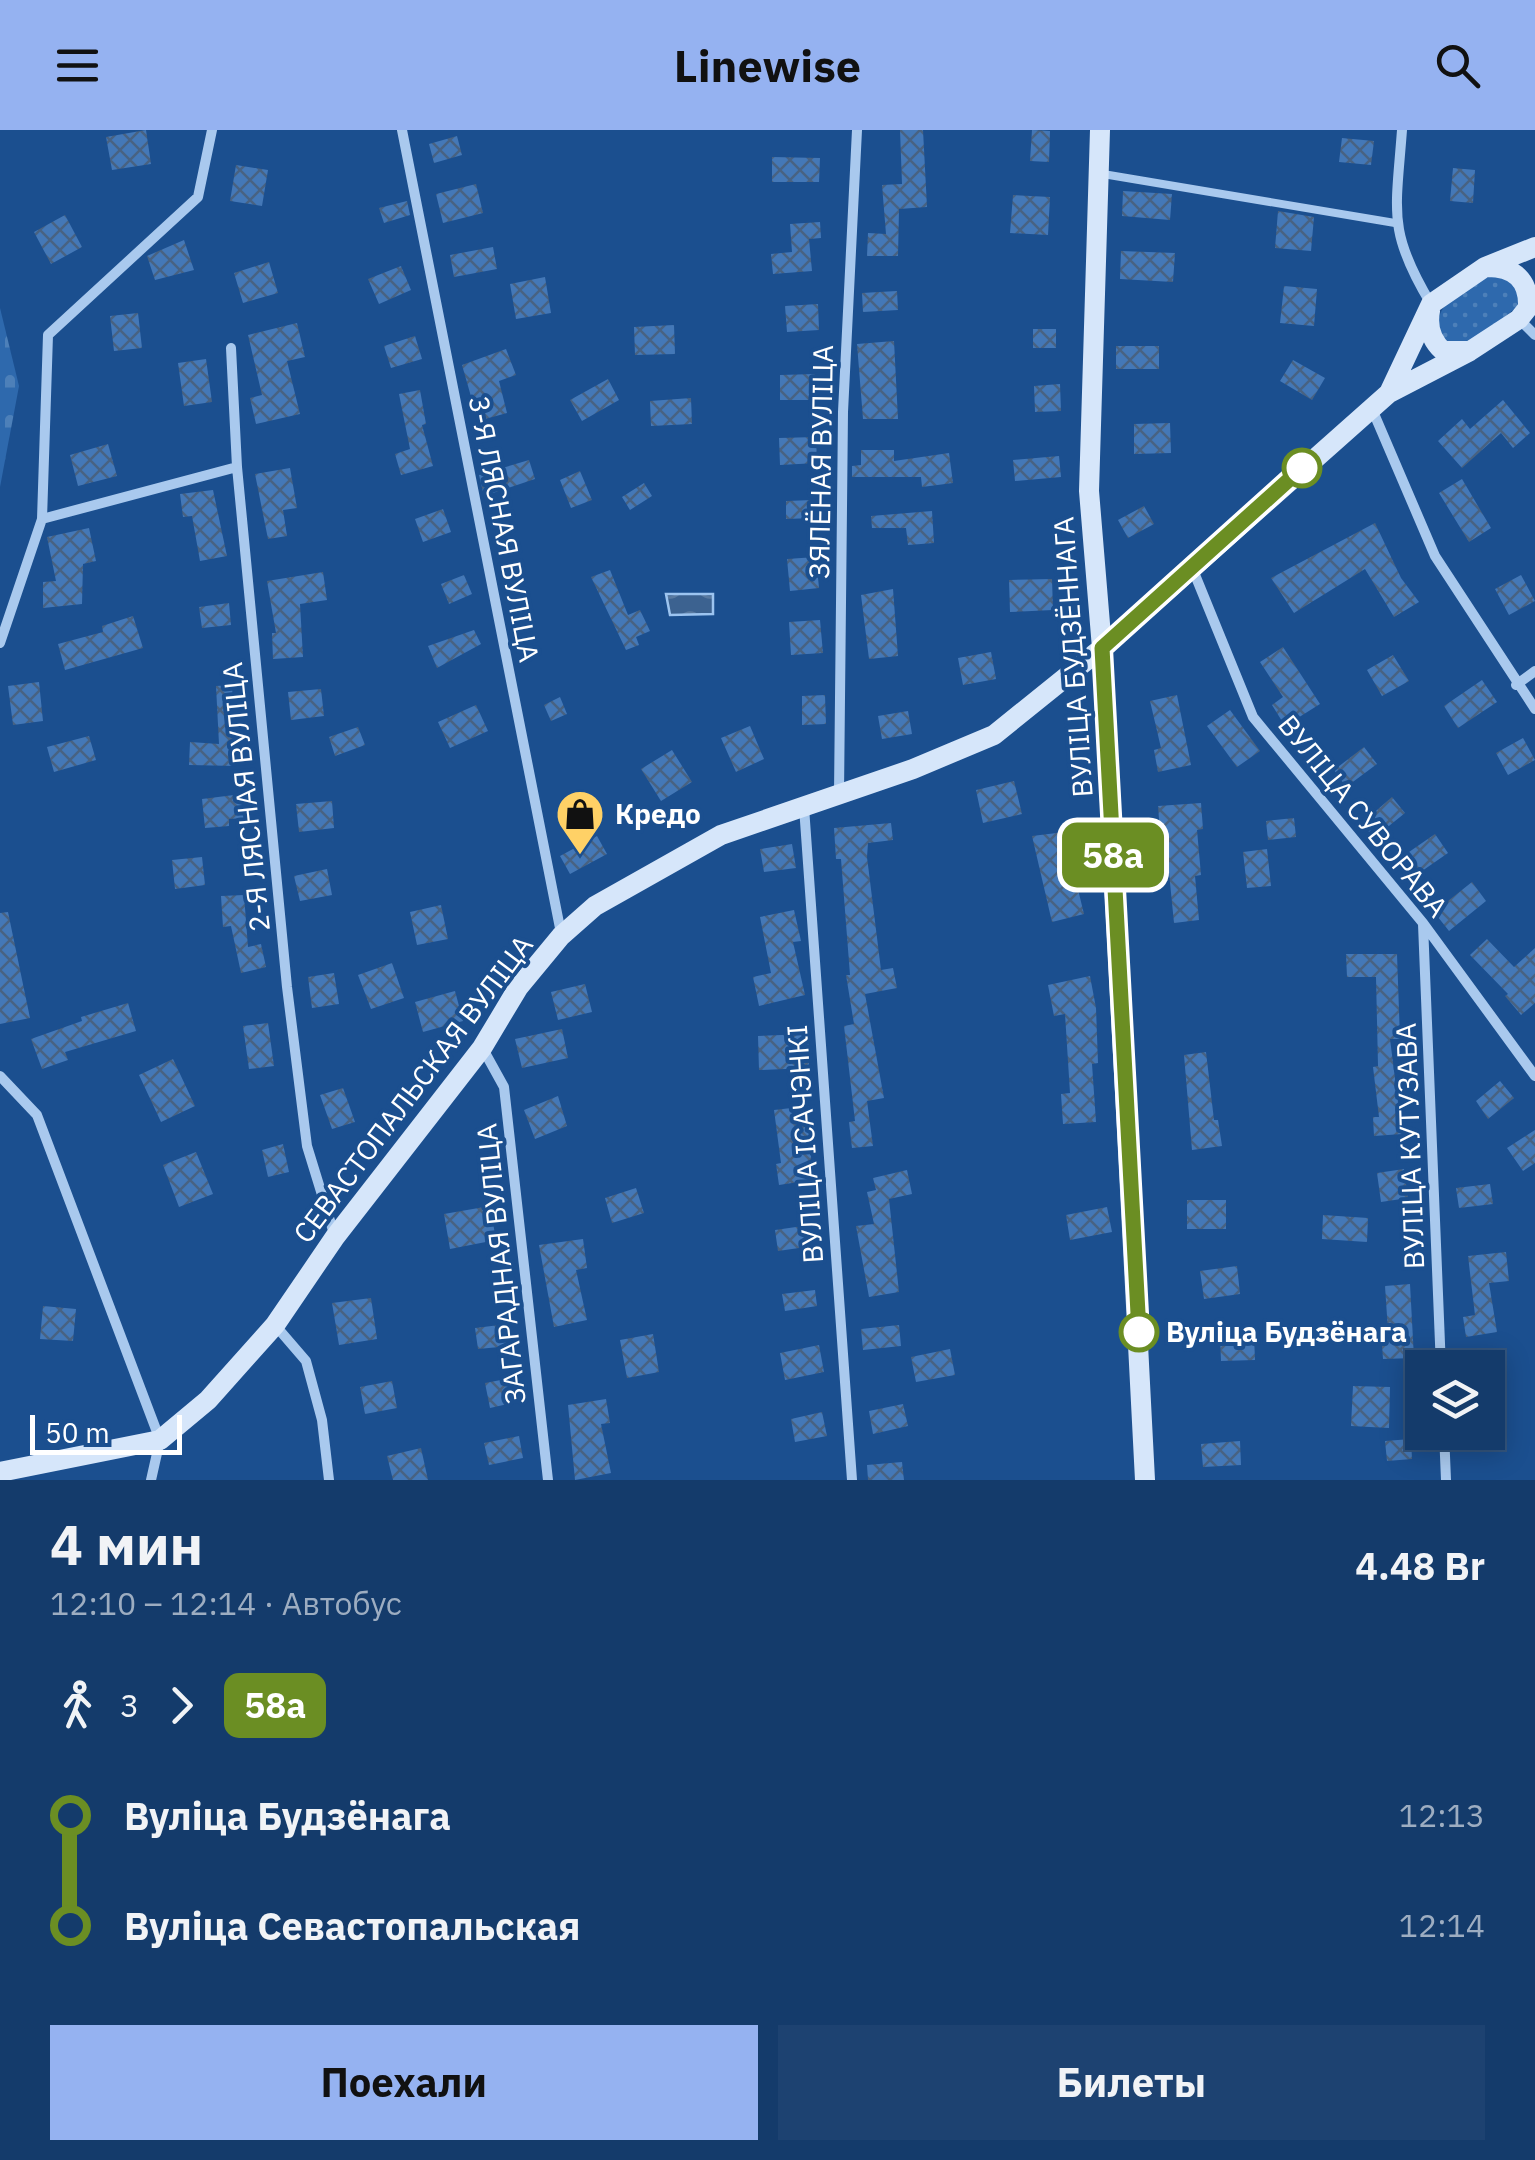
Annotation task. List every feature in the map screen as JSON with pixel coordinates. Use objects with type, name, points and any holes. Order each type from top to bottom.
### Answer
[{"type":"street","points":[[0,643],[42,519],[48,335],[198,197],[212,130]]},
{"type":"street","name":"3-Я ЛЯСНАЯ ВУЛІЦА","points":[[402,130],[561,936]]},
{"type":"street","name":"ЗЯЛЁНАЯ ВУЛІЦА","points":[[839,794],[842,412],[857,130]]},
{"type":"street","name":"ВУЛІЦА БУДЗЁННАГА","points":[[1100,130],[1089,490],[1102,648],[1144,1480]]},
{"type":"street","points":[[1402,130],[1395,222],[1407,264],[1432,304],[1428,321],[1436,344],[1443,351],[1470,352]]},
{"type":"street","name":"СЕВАСТОПАЛЬСКАЯ ВУЛІЦА","points":[[1389,393],[1432,304],[1485,267],[1535,247]]},
{"type":"street","points":[[1485,267],[1498,267],[1520,277],[1526,285],[1527,309],[1535,336]]},
{"type":"street","name":"СЕВАСТОПАЛЬСКАЯ ВУЛІЦА","points":[[0,1472],[160,1440],[208,1400],[276,1325],[335,1237],[482,1048],[518,988],[561,936],[595,906],[721,834],[994,735],[1102,648],[1191,564],[1389,393],[1470,352],[1527,309]]},
{"type":"street","name":"2-Я ЛЯСНАЯ ВУЛІЦА","points":[[231,348],[236,467],[285,968],[307,1146],[335,1237]]},
{"type":"street","points":[[1371,408],[1435,556],[1535,709]]},
{"type":"street","points":[[42,519],[236,467]]},
{"type":"street","name":"ВУЛІЦА СУВОРАВА","points":[[1191,564],[1253,717],[1423,923],[1535,1076]]},
{"type":"street","points":[[1516,684],[1535,671]]},
{"type":"street","name":"ВУЛІЦА ІСАЧЭНКІ","points":[[804,806],[852,1480]]},
{"type":"street","name":"ВУЛІЦА КУТУЗАВА","points":[[1423,923],[1440,1350]]},
{"type":"street","name":"ЗАГАРАДНАЯ ВУЛІЦА","points":[[482,1048],[504,1087],[548,1480]]},
{"type":"street","points":[[0,1076],[37,1115],[160,1440],[151,1480]]},
{"type":"street","points":[[276,1325],[306,1361],[322,1420],[328,1480]]},
{"type":"street","points":[[1445,1450],[1446,1480]]},
{"type":"lane","points":[[1100,174],[1395,222]]},
{"type":"green space","points":[[1501,274],[1516,283],[1519,305],[1476,341],[1448,342],[1440,330],[1443,308],[1463,289]]},
{"type":"green space","points":[[0,308],[19,386],[0,487]]},
{"type":"water","points":[[666,594],[713,594],[713,614],[670,615]]},
{"type":"building","points":[[146,130],[151,164],[112,170],[106,137]]},
{"type":"building","points":[[900,130],[923,130],[927,207],[899,209],[898,256],[867,256],[868,233],[886,234],[882,185],[902,184]]},
{"type":"building","points":[[1032,130],[1050,131],[1049,162],[1030,161]]},
{"type":"building","points":[[457,136],[462,155],[434,163],[429,144]]},
{"type":"building","points":[[1342,138],[1374,141],[1371,165],[1339,162]]},
{"type":"building","points":[[772,157],[820,158],[819,182],[772,182]]},
{"type":"building","points":[[236,165],[268,170],[262,206],[230,201]]},
{"type":"building","points":[[1453,168],[1475,170],[1473,203],[1450,201]]},
{"type":"building","points":[[476,184],[483,213],[443,223],[436,194]]},
{"type":"building","points":[[1123,191],[1172,194],[1170,220],[1122,216]]},
{"type":"building","points":[[1013,195],[1050,197],[1048,235],[1010,233]]},
{"type":"building","points":[[407,201],[410,215],[384,223],[379,208]]},
{"type":"building","points":[[1278,211],[1314,217],[1311,251],[1275,248]]},
{"type":"building","points":[[65,215],[82,247],[51,264],[34,232]]},
{"type":"building","points":[[820,222],[821,238],[809,239],[812,271],[773,274],[771,254],[792,252],[790,224]]},
{"type":"building","points":[[184,240],[194,270],[155,280],[147,256]]},
{"type":"building","points":[[493,247],[497,269],[454,277],[450,255]]},
{"type":"building","points":[[1121,251],[1175,253],[1173,282],[1120,279]]},
{"type":"building","points":[[269,262],[278,293],[243,303],[234,273]]},
{"type":"building","points":[[401,266],[411,290],[379,304],[368,279]]},
{"type":"building","points":[[545,277],[551,313],[516,319],[510,284]]},
{"type":"building","points":[[1284,286],[1317,289],[1314,326],[1280,323]]},
{"type":"building","points":[[897,291],[898,310],[863,312],[862,293]]},
{"type":"building","points":[[818,304],[819,330],[787,332],[785,306]]},
{"type":"building","points":[[138,313],[142,348],[114,351],[110,316]]},
{"type":"building","points":[[297,323],[305,357],[287,361],[300,414],[256,424],[250,398],[262,395],[248,335]]},
{"type":"building","points":[[674,325],[675,354],[635,355],[634,327]]},
{"type":"building","points":[[1033,329],[1056,329],[1056,348],[1033,348]]},
{"type":"building","points":[[415,336],[422,359],[391,368],[384,346]]},
{"type":"building","points":[[894,341],[898,419],[863,419],[857,344]]},
{"type":"building","points":[[1116,346],[1159,346],[1159,369],[1116,369]]},
{"type":"building","points":[[506,349],[516,375],[499,381],[507,413],[478,421],[462,365]]},
{"type":"building","points":[[206,359],[212,402],[184,406],[178,363]]},
{"type":"building","points":[[1293,360],[1325,378],[1312,400],[1280,381]]},
{"type":"building","points":[[815,374],[816,400],[780,400],[780,375]]},
{"type":"building","points":[[608,379],[619,400],[582,421],[570,400]]},
{"type":"building","points":[[1060,384],[1061,411],[1035,412],[1034,386]]},
{"type":"building","points":[[420,390],[426,424],[422,425],[433,466],[401,475],[395,454],[410,449],[399,394]]},
{"type":"building","points":[[691,398],[692,424],[651,426],[650,401]]},
{"type":"building","points":[[1503,400],[1530,433],[1513,448],[1501,433],[1462,468],[1438,441],[1462,419],[1470,429]]},
{"type":"building","points":[[1170,423],[1171,453],[1134,454],[1134,424]]},
{"type":"building","points":[[816,437],[817,463],[780,465],[779,438]]},
{"type":"building","points":[[108,444],[117,476],[78,486],[70,455]]},
{"type":"building","points":[[861,450],[894,450],[894,461],[949,453],[953,483],[922,487],[921,477],[852,477],[852,466],[861,465]]},
{"type":"building","points":[[1059,456],[1061,477],[1015,481],[1013,460]]},
{"type":"building","points":[[529,460],[535,479],[484,496],[479,475]]},
{"type":"building","points":[[290,468],[297,508],[283,510],[287,536],[268,539],[255,474]]},
{"type":"building","points":[[580,471],[592,500],[571,508],[560,480]]},
{"type":"building","points":[[1462,479],[1491,528],[1469,542],[1439,493]]},
{"type":"building","points":[[644,483],[652,496],[630,510],[622,497]]},
{"type":"building","points":[[213,490],[227,556],[200,561],[192,516],[183,517],[180,494]]},
{"type":"building","points":[[813,500],[813,518],[786,519],[786,501]]},
{"type":"building","points":[[1144,506],[1154,524],[1128,538],[1118,520]]},
{"type":"building","points":[[443,509],[451,532],[423,542],[415,519]]},
{"type":"building","points":[[932,511],[934,543],[908,545],[906,528],[872,528],[871,516]]},
{"type":"building","points":[[1375,523],[1401,578],[1419,602],[1394,617],[1365,569],[1294,613],[1271,578]]},
{"type":"building","points":[[89,528],[96,561],[83,564],[82,604],[43,608],[43,582],[56,581],[47,537]]},
{"type":"building","points":[[816,557],[819,588],[790,591],[787,559]]},
{"type":"building","points":[[610,570],[628,615],[640,610],[650,631],[636,637],[639,645],[626,650],[591,577]]},
{"type":"building","points":[[323,572],[327,600],[300,604],[303,657],[273,659],[272,633],[276,633],[267,581]]},
{"type":"building","points":[[464,575],[472,594],[449,604],[441,584]]},
{"type":"building","points":[[1521,575],[1535,601],[1509,615],[1495,589]]},
{"type":"building","points":[[1052,579],[1053,610],[1010,612],[1009,580]]},
{"type":"building","points":[[893,589],[898,656],[869,659],[861,595]]},
{"type":"building","points":[[229,603],[231,625],[202,628],[199,607]]},
{"type":"building","points":[[133,616],[143,648],[65,670],[58,644],[103,632],[102,626]]},
{"type":"building","points":[[820,620],[823,653],[791,655],[789,622]]},
{"type":"building","points":[[474,630],[481,644],[437,668],[428,646]]},
{"type":"building","points":[[1283,647],[1320,704],[1285,726],[1272,705],[1283,697],[1260,662]]},
{"type":"building","points":[[991,652],[996,679],[963,685],[958,658]]},
{"type":"building","points":[[1393,655],[1409,681],[1382,696],[1367,670]]},
{"type":"building","points":[[1482,680],[1497,702],[1458,728],[1444,706]]},
{"type":"building","points":[[39,682],[43,721],[13,725],[8,686]]},
{"type":"building","points":[[232,685],[236,766],[189,765],[190,742],[219,744],[216,686]]},
{"type":"building","points":[[321,689],[324,716],[291,720],[288,692]]},
{"type":"building","points":[[825,695],[826,724],[802,725],[802,696]]},
{"type":"building","points":[[1177,695],[1191,765],[1158,772],[1154,750],[1161,748],[1150,701]]},
{"type":"building","points":[[560,697],[567,714],[551,721],[544,705]]},
{"type":"building","points":[[476,705],[488,731],[450,748],[438,722]]},
{"type":"building","points":[[1230,710],[1260,751],[1237,767],[1207,726]]},
{"type":"building","points":[[908,711],[912,734],[882,739],[878,716]]},
{"type":"building","points":[[750,726],[764,759],[736,772],[721,738]]},
{"type":"building","points":[[358,727],[365,745],[335,756],[329,737]]},
{"type":"building","points":[[89,736],[96,760],[54,772],[47,747]]},
{"type":"building","points":[[1523,738],[1535,760],[1508,775],[1496,753]]},
{"type":"building","points":[[1364,747],[1377,764],[1346,787],[1334,770]]},
{"type":"building","points":[[672,750],[692,782],[661,801],[641,769]]},
{"type":"building","points":[[1014,781],[1022,814],[983,823],[976,790]]},
{"type":"building","points":[[242,794],[244,818],[229,819],[229,826],[205,828],[202,799]]},
{"type":"building","points":[[1392,797],[1405,813],[1374,838],[1362,823]]},
{"type":"building","points":[[332,801],[334,828],[299,832],[296,804]]},
{"type":"building","points":[[1201,803],[1203,829],[1197,830],[1201,875],[1195,876],[1199,920],[1174,923],[1165,832],[1160,832],[1158,806]]},
{"type":"building","points":[[1294,818],[1296,837],[1268,840],[1266,821]]},
{"type":"building","points":[[891,823],[893,840],[868,843],[867,857],[881,970],[893,968],[897,988],[865,994],[884,1098],[867,1101],[873,1146],[852,1148],[849,1122],[855,1121],[844,1026],[854,1024],[846,975],[850,975],[841,859],[836,859],[834,828]]},
{"type":"building","points":[[1073,831],[1077,860],[1071,861],[1084,914],[1052,922],[1032,836]]},
{"type":"building","points":[[1435,834],[1448,853],[1409,880],[1396,861]]},
{"type":"building","points":[[597,836],[607,854],[570,874],[560,856]]},
{"type":"building","points":[[792,844],[796,868],[764,872],[760,849]]},
{"type":"building","points":[[1267,849],[1271,886],[1247,888],[1243,852]]},
{"type":"building","points":[[202,857],[205,885],[175,889],[172,860]]},
{"type":"building","points":[[327,869],[332,895],[300,901],[294,876]]},
{"type":"building","points":[[1472,882],[1486,901],[1449,931],[1434,912]]},
{"type":"building","points":[[244,895],[248,947],[261,944],[266,967],[241,973],[231,926],[223,927],[221,896]]},
{"type":"building","points":[[441,905],[448,939],[417,945],[410,912]]},
{"type":"building","points":[[794,910],[801,941],[793,942],[805,995],[759,1006],[753,977],[771,973],[760,917]]},
{"type":"building","points":[[8,912],[30,1018],[0,1024],[0,913]]},
{"type":"building","points":[[1487,939],[1514,967],[1535,948],[1535,1003],[1521,1015],[1505,996],[1508,994],[1470,955]]},
{"type":"building","points":[[1346,954],[1397,954],[1400,1039],[1390,1039],[1402,1134],[1374,1136],[1373,1117],[1379,1117],[1373,1067],[1378,1066],[1376,977],[1347,977]]},
{"type":"building","points":[[392,963],[404,998],[371,1009],[358,975]]},
{"type":"building","points":[[334,973],[339,1004],[312,1008],[308,977]]},
{"type":"building","points":[[1090,976],[1096,1008],[1098,1063],[1092,1064],[1096,1122],[1063,1124],[1061,1094],[1070,1093],[1065,1014],[1054,1016],[1048,985]]},
{"type":"building","points":[[585,984],[592,1012],[558,1020],[551,992]]},
{"type":"building","points":[[455,991],[463,1021],[423,1032],[415,1002]]},
{"type":"building","points":[[128,1003],[136,1031],[65,1052],[68,1060],[42,1069],[31,1039],[82,1021],[81,1017]]},
{"type":"building","points":[[268,1023],[274,1066],[249,1069],[243,1026]]},
{"type":"building","points":[[562,1029],[568,1058],[522,1068],[515,1039]]},
{"type":"building","points":[[808,1034],[809,1068],[759,1070],[758,1036]]},
{"type":"building","points":[[1206,1052],[1214,1120],[1218,1120],[1222,1146],[1192,1150],[1184,1055]]},
{"type":"building","points":[[173,1059],[195,1106],[161,1122],[139,1075]]},
{"type":"building","points":[[1500,1081],[1514,1098],[1488,1119],[1476,1101]]},
{"type":"building","points":[[343,1088],[355,1122],[332,1129],[320,1095]]},
{"type":"building","points":[[558,1096],[567,1126],[535,1139],[524,1110]]},
{"type":"building","points":[[809,1106],[812,1180],[779,1185],[776,1164],[781,1163],[774,1110]]},
{"type":"building","points":[[1535,1130],[1535,1163],[1523,1171],[1507,1148]]},
{"type":"building","points":[[283,1144],[289,1172],[268,1177],[262,1150]]},
{"type":"building","points":[[196,1152],[213,1194],[179,1207],[163,1165]]},
{"type":"building","points":[[1404,1169],[1408,1198],[1381,1202],[1377,1173]]},
{"type":"building","points":[[907,1170],[912,1194],[889,1199],[899,1292],[869,1297],[856,1226],[874,1224],[867,1192],[876,1190],[873,1178]]},
{"type":"building","points":[[1490,1184],[1493,1204],[1459,1208],[1456,1188]]},
{"type":"building","points":[[636,1188],[644,1213],[612,1223],[605,1198]]},
{"type":"building","points":[[1187,1200],[1226,1200],[1226,1229],[1187,1229]]},
{"type":"building","points":[[490,1206],[496,1240],[450,1249],[444,1214]]},
{"type":"building","points":[[1107,1207],[1112,1232],[1070,1240],[1066,1215]]},
{"type":"building","points":[[1323,1215],[1368,1218],[1367,1242],[1322,1239]]},
{"type":"building","points":[[810,1225],[813,1246],[778,1251],[775,1230]]},
{"type":"building","points":[[583,1239],[587,1268],[576,1270],[587,1320],[554,1327],[539,1245]]},
{"type":"building","points":[[1506,1252],[1509,1281],[1489,1283],[1497,1332],[1466,1337],[1463,1317],[1475,1315],[1468,1256]]},
{"type":"building","points":[[1237,1266],[1240,1294],[1204,1299],[1200,1271]]},
{"type":"building","points":[[1410,1284],[1414,1350],[1405,1350],[1405,1358],[1383,1359],[1381,1332],[1388,1331],[1385,1286]]},
{"type":"building","points":[[815,1290],[817,1306],[785,1311],[782,1294]]},
{"type":"building","points":[[371,1298],[377,1339],[339,1345],[332,1303]]},
{"type":"building","points":[[43,1306],[76,1309],[73,1341],[40,1339]]},
{"type":"building","points":[[508,1324],[510,1346],[478,1349],[475,1328]]},
{"type":"building","points":[[899,1325],[901,1346],[863,1350],[861,1329]]},
{"type":"building","points":[[653,1334],[659,1372],[627,1378],[620,1340]]},
{"type":"building","points":[[1220,1336],[1254,1336],[1255,1360],[1221,1361]]},
{"type":"building","points":[[819,1345],[824,1372],[785,1380],[780,1353]]},
{"type":"building","points":[[950,1349],[955,1375],[916,1382],[911,1357]]},
{"type":"building","points":[[511,1378],[516,1402],[490,1408],[485,1383]]},
{"type":"building","points":[[392,1381],[397,1408],[365,1414],[360,1387]]},
{"type":"building","points":[[1353,1386],[1390,1387],[1389,1428],[1351,1426]]},
{"type":"building","points":[[606,1399],[610,1423],[601,1424],[611,1473],[575,1480],[568,1405]]},
{"type":"building","points":[[903,1404],[908,1426],[873,1434],[869,1411]]},
{"type":"building","points":[[822,1412],[827,1436],[795,1442],[791,1419]]},
{"type":"building","points":[[519,1436],[523,1458],[489,1465],[484,1443]]},
{"type":"building","points":[[1405,1439],[1405,1450],[1412,1450],[1412,1459],[1387,1461],[1385,1441]]},
{"type":"building","points":[[1240,1441],[1241,1465],[1203,1467],[1201,1444]]},
{"type":"building","points":[[421,1448],[428,1480],[393,1480],[387,1456]]},
{"type":"building","points":[[902,1462],[904,1480],[868,1480],[867,1465]]},
{"type":"bus line","name":"58а","points":[[1139,1332],[1102,648],[1302,468]]},
{"type":"place","name":"Кредо","points":[[580,856]]},
{"type":"place","name":"Вуліца Будзёнага","points":[[1139,1332]]}]
